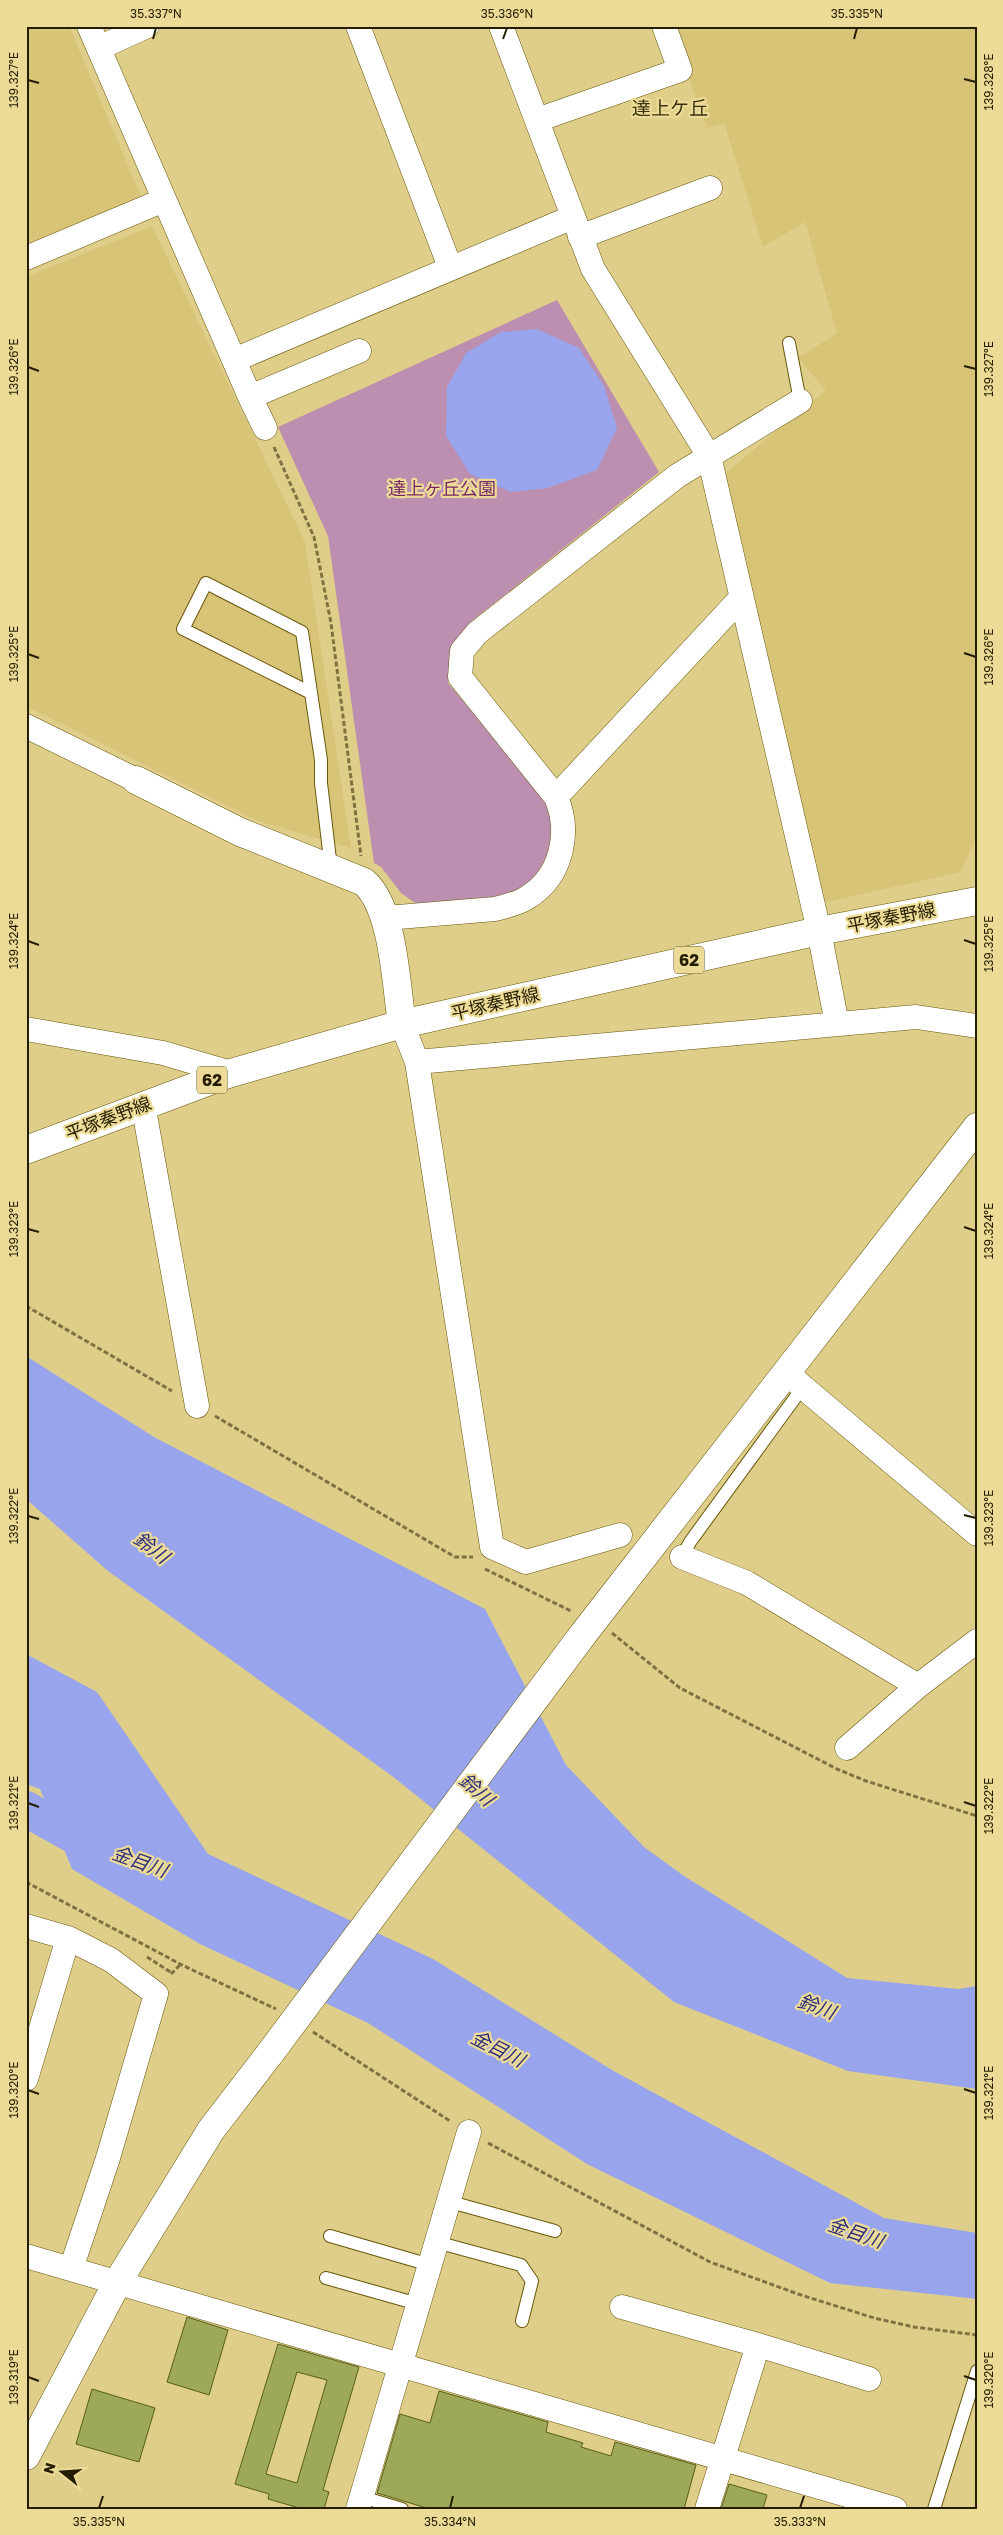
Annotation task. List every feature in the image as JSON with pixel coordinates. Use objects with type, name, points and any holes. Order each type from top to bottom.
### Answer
[{"type":"street","points":[[89,26],[250,398],[265,428]]},
{"type":"street","points":[[99,48],[147,26]]},
{"type":"street","points":[[358,26],[450,267]]},
{"type":"street","points":[[502,26],[593,269],[709,456],[819,931],[837,1024]]},
{"type":"street","points":[[537,120],[680,70],[664,26]]},
{"type":"street","points":[[234,360],[450,267],[710,188]]},
{"type":"street","points":[[26,258],[164,200]]},
{"type":"street","points":[[250,398],[359,351]]},
{"type":"street","points":[[386,918],[495,909],[512,905],[528,897],[542,885],[561,851],[565,831],[563,812],[556,797],[460,677],[462,651],[485,627],[677,476],[800,401]]},
{"type":"street","points":[[556,797],[741,598]]},
{"type":"street","points":[[26,726],[240,832],[364,882],[373,889],[386,918],[402,1024],[416,1062],[492,1547],[526,1562],[620,1535]]},
{"type":"street","name":"平塚秦野線","points":[[26,1150],[143,1104],[231,1073],[402,1024],[819,931],[977,901]]},
{"type":"street","points":[[416,1062],[916,1018],[977,1026]]},
{"type":"street","points":[[26,1029],[163,1053],[231,1073]]},
{"type":"street","points":[[143,1104],[197,1406]]},
{"type":"street","points":[[26,2456],[117,2284],[211,2130],[581,1637],[796,1378],[977,1127]]},
{"type":"street","points":[[796,1378],[977,1534]]},
{"type":"street","points":[[682,1557],[747,1583],[918,1686]]},
{"type":"street","points":[[847,1748],[918,1686],[977,1640]]},
{"type":"street","points":[[26,1926],[68,1938],[112,1960],[156,1994],[108,2158],[71,2269]]},
{"type":"street","points":[[26,2078],[68,1938]]},
{"type":"street","points":[[360,2503],[447,2201],[469,2132]]},
{"type":"street","points":[[26,2256],[895,2509]]},
{"type":"street","points":[[622,2308],[758,2345],[869,2379]]},
{"type":"street","points":[[707,2509],[758,2345]]},
{"type":"lane","points":[[788,343],[800,401]]},
{"type":"lane","points":[[311,693],[183,629],[206,583],[302,632],[321,760],[321,783],[331,868]]},
{"type":"lane","points":[[682,1557],[796,1378]]},
{"type":"lane","points":[[447,2201],[555,2231]]},
{"type":"lane","points":[[330,2236],[430,2265]]},
{"type":"lane","points":[[436,2242],[521,2265],[532,2281],[522,2321]]},
{"type":"lane","points":[[326,2278],[418,2304]]},
{"type":"lane","points":[[934,2509],[977,2371]]},
{"type":"lane","points":[[360,2503],[402,2509]]},
{"type":"path","points":[[265,428],[314,537],[331,623],[364,882]]},
{"type":"path","points":[[26,1306],[455,1557],[478,1556]]},
{"type":"path","points":[[609,1631],[680,1688],[837,1769],[866,1781],[977,1816]]},
{"type":"shaded area","points":[[26,26],[69,26],[140,194],[138,201],[26,249]]},
{"type":"shaded area","points":[[670,26],[977,26],[977,835],[961,872],[821,903],[722,476],[826,390],[798,358],[837,333],[805,222],[763,247],[724,123],[707,128]]},
{"type":"shaded area","points":[[152,226],[305,542],[351,848],[258,821],[26,706],[26,277]]},
{"type":"green space","name":"達上ヶ丘公園","points":[[557,300],[659,472],[472,621],[451,647],[448,683],[544,797],[553,817],[554,839],[544,862],[530,884],[514,897],[417,904],[401,893],[381,867],[374,863],[328,536],[278,427]]},
{"type":"water","points":[[537,329],[579,348],[604,386],[617,428],[597,470],[548,488],[511,492],[470,474],[446,436],[447,387],[466,353],[501,332]]},
{"type":"water","name":"鈴川","points":[[26,1356],[154,1437],[485,1609],[566,1765],[644,1847],[684,1876],[847,1978],[959,1989],[977,1986],[977,2089],[848,2071],[674,2002],[392,1776],[108,1571],[26,1499]]},
{"type":"water","points":[[26,1654],[97,1692],[208,1854],[433,1959],[612,2070],[884,2218],[977,2233],[977,2299],[830,2283],[587,2164],[368,2023],[200,1944],[72,1869],[40,1789],[26,1784]]},
{"type":"building","points":[[187,2317],[228,2330],[209,2395],[167,2382]]},
{"type":"building","points":[[278,2344],[359,2367],[323,2490],[329,2492],[324,2509],[303,2509],[268,2499],[269,2494],[235,2484]],"holes":[[[297,2372],[327,2380],[297,2483],[266,2474]]]},
{"type":"building","points":[[92,2389],[155,2408],[139,2462],[76,2444]]},
{"type":"building","points":[[439,2391],[548,2422],[546,2432],[583,2443],[581,2447],[611,2456],[615,2442],[696,2465],[684,2509],[430,2509],[377,2493],[400,2414],[430,2423]]},
{"type":"building","points":[[729,2484],[767,2495],[763,2509],[721,2509]]},
{"type":"waterway","name":"金目川","points":[[26,1809],[82,1840],[100,1847]]},
{"type":"district","name":"達上ケ丘","points":[[670,107]]}]
